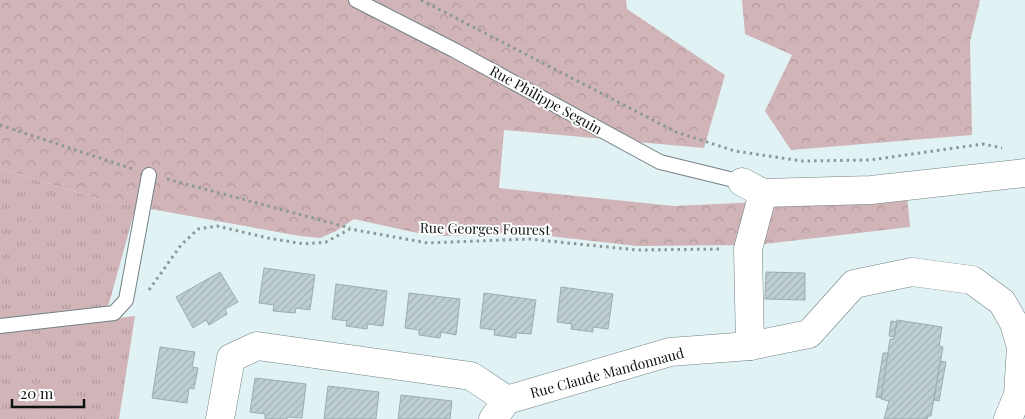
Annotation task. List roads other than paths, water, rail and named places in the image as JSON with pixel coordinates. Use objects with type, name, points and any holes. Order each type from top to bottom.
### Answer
[{"type":"street","points":[[750,346],[748,249],[752,188],[871,190],[1025,173]]},
{"type":"street","name":"Rue Claude Mandonnaud","points":[[220,419],[230,358],[257,346],[471,376],[500,410],[670,352],[750,346],[809,334],[854,284],[912,272],[972,280],[1002,302],[1014,323],[1021,347],[1018,395],[1008,419]]},
{"type":"lane","name":"Rue Philippe Seguin","points":[[356,0],[454,50],[660,162],[752,188]]},
{"type":"lane","points":[[0,326],[114,313],[126,300],[149,175]]}]
